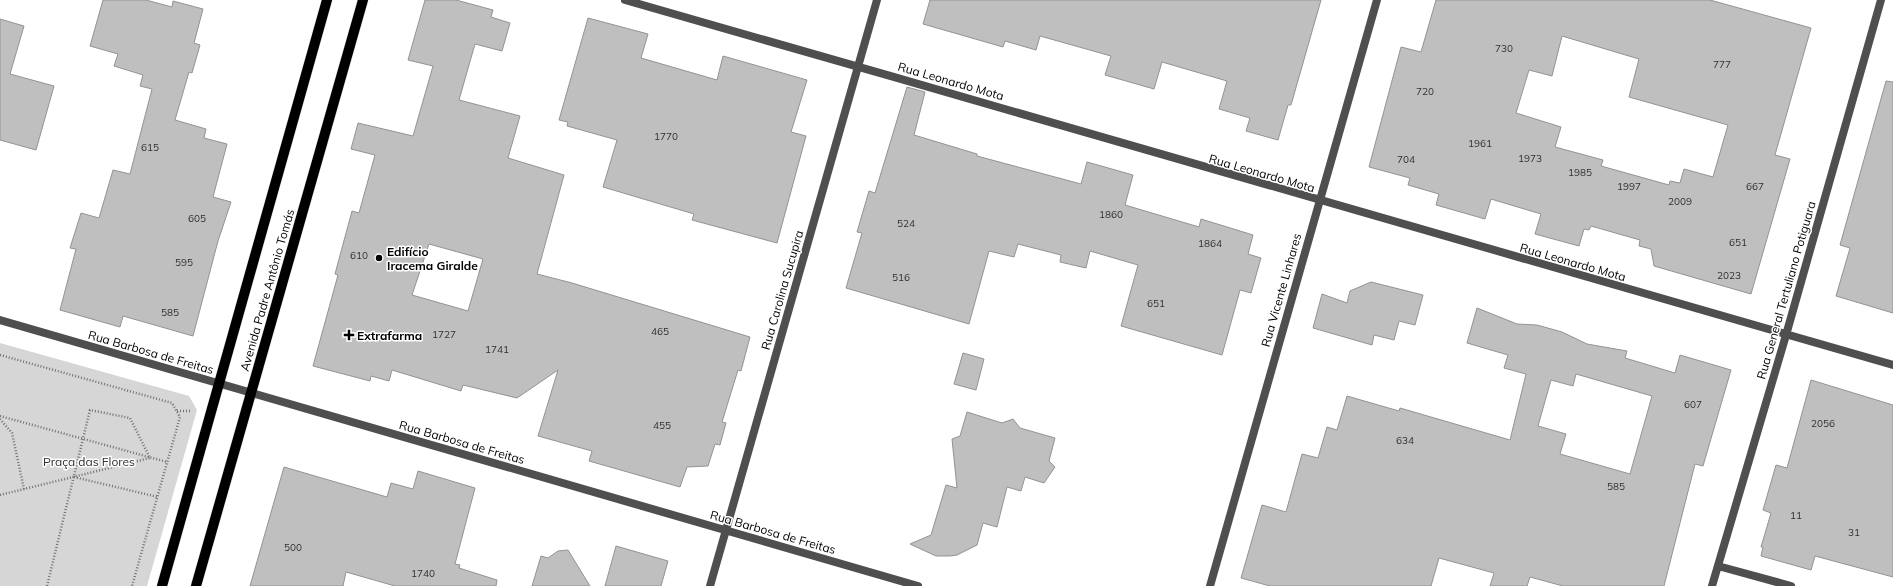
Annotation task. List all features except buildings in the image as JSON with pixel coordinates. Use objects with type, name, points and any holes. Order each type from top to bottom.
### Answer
[{"type":"main road","name":"Avenida Padre Antônio Tomás","points":[[162,586],[327,0]]},
{"type":"main road","name":"Avenida Padre Antônio Tomás","points":[[196,586],[363,0]]},
{"type":"street","name":"Rua Leonardo Mota","points":[[625,0],[859,66],[1318,202],[1893,365]]},
{"type":"street","name":"Rua Carolina Sucupira","points":[[710,586],[877,0]]},
{"type":"street","name":"Rua Vicente Linhares","points":[[1210,586],[1318,202],[1377,0]]},
{"type":"street","name":"Rua General Tertuliano Potiguara","points":[[1712,586],[1786,335],[1881,0]]},
{"type":"street","name":"Rua Barbosa de Freitas","points":[[0,320],[251,394],[918,586]]},
{"type":"street","points":[[1718,566],[1791,586]]},
{"type":"path","points":[[0,355],[172,403],[180,417],[132,586]]},
{"type":"path","points":[[47,586],[90,410],[130,418],[150,458]]},
{"type":"path","points":[[0,416],[167,462]]},
{"type":"path","points":[[0,419],[12,433],[24,490]]},
{"type":"path","points":[[0,495],[150,458]]},
{"type":"path","points":[[73,477],[158,497]]},
{"type":"green space","name":"Praça das Flores","points":[[0,343],[189,396],[197,410],[147,586],[0,586]]},
{"type":"place","name":"Edifício Iracema Giralde","points":[[379,258]]},
{"type":"place","name":"Extrafarma","points":[[349,335]]}]
